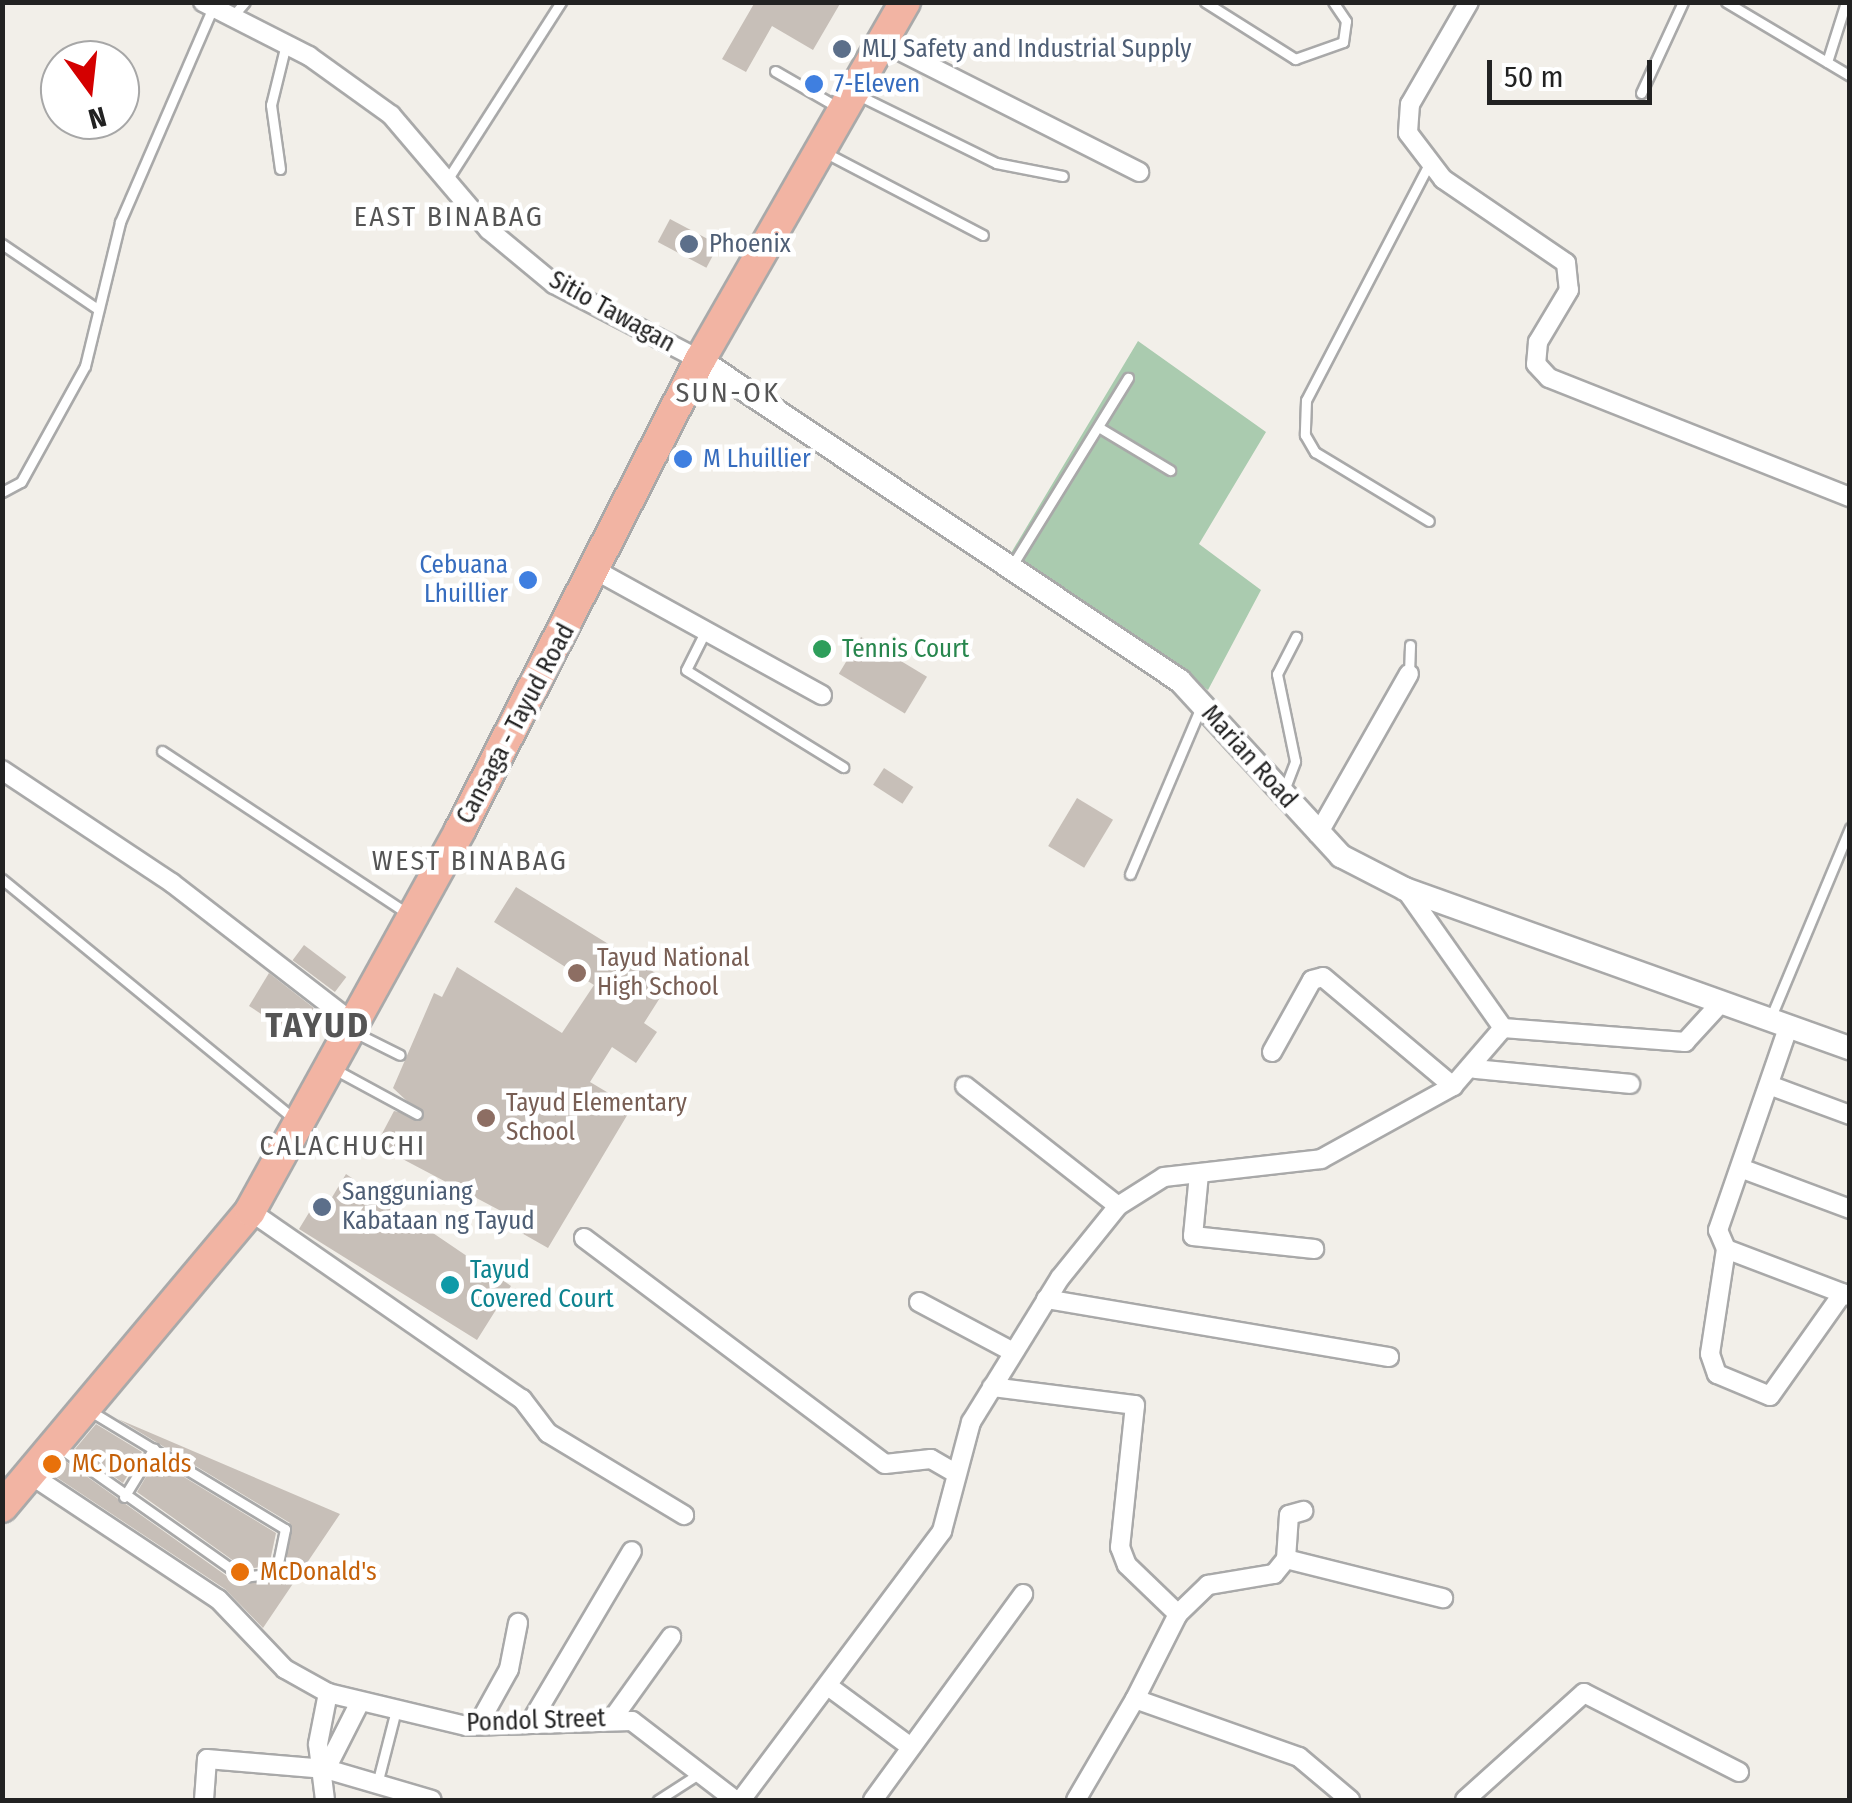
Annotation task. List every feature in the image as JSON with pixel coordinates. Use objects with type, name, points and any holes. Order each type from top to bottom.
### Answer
[{"type":"highway","name":"Cansaga - Tayud Road","points":[[2,1507],[250,1211],[413,918],[596,571],[700,360],[852,103],[905,2]]},
{"type":"street","points":[[1469,2],[1410,104],[1408,133],[1428,164],[1566,263],[1569,290],[1538,342],[1536,364],[1549,378],[1850,496]]},
{"type":"street","name":"Sitio Tawagan","points":[[208,5],[286,44],[390,114],[449,177],[489,230],[554,284],[700,360]]},
{"type":"street","points":[[884,43],[1139,172]]},
{"type":"street","name":"Marian Road","points":[[700,360],[1013,564],[1202,705],[1318,834],[1405,889],[1718,1006],[1850,1048]]},
{"type":"street","points":[[596,571],[822,695]]},
{"type":"street","points":[[1318,834],[1409,674]]},
{"type":"street","points":[[2,770],[172,884],[354,1028]]},
{"type":"street","points":[[1405,889],[1503,1028]]},
{"type":"street","points":[[1272,1052],[1312,980],[1323,977],[1453,1086]]},
{"type":"street","points":[[1503,1028],[1685,1042],[1718,1006]]},
{"type":"street","points":[[1726,1249],[1846,1294],[1770,1396],[1716,1374],[1712,1363],[1726,1249],[1718,1230],[1743,1169],[1769,1085],[1779,1025]]},
{"type":"street","points":[[738,1800],[828,1686],[942,1530],[955,1473],[992,1387],[1046,1299],[1118,1206],[1164,1177],[1321,1159],[1453,1086],[1474,1069],[1503,1028]]},
{"type":"street","points":[[1474,1069],[1630,1084]]},
{"type":"street","points":[[1769,1085],[1850,1115]]},
{"type":"street","points":[[966,1086],[1118,1206]]},
{"type":"street","points":[[1743,1169],[1850,1209]]},
{"type":"street","points":[[1200,1174],[1193,1236],[1314,1249]]},
{"type":"street","points":[[250,1211],[522,1399],[548,1433],[684,1514]]},
{"type":"street","points":[[584,1238],[885,1464],[931,1459],[955,1473]]},
{"type":"street","points":[[1046,1299],[1389,1357]]},
{"type":"street","points":[[918,1302],[1013,1352]]},
{"type":"street","points":[[992,1387],[1135,1404],[1120,1547],[1126,1565],[1178,1614]]},
{"type":"street","name":"Pondol Street","points":[[28,1473],[218,1599],[285,1669],[328,1693],[396,1714],[478,1724],[632,1720],[738,1800]]},
{"type":"street","points":[[1076,1800],[1135,1700],[1178,1614],[1208,1585],[1274,1574],[1286,1559],[1285,1527],[1303,1511]]},
{"type":"street","points":[[532,1720],[632,1551]]},
{"type":"street","points":[[1286,1559],[1444,1598]]},
{"type":"street","points":[[872,1800],[908,1745],[1024,1594]]},
{"type":"street","points":[[478,1724],[508,1669],[518,1623]]},
{"type":"street","points":[[613,1718],[671,1637]]},
{"type":"street","points":[[828,1686],[908,1745]]},
{"type":"street","points":[[325,1800],[326,1769],[318,1744],[328,1693]]},
{"type":"street","points":[[1465,1800],[1584,1693],[1739,1772]]},
{"type":"street","points":[[1135,1700],[1299,1757],[1350,1800]]},
{"type":"street","points":[[326,1769],[360,1702]]},
{"type":"street","points":[[204,1800],[206,1759],[326,1769],[432,1800]]},
{"type":"lane","points":[[231,18],[245,2]]},
{"type":"lane","points":[[449,177],[561,2]]},
{"type":"lane","points":[[1205,2],[1295,59],[1343,42],[1346,21],[1333,2]]},
{"type":"lane","points":[[1641,93],[1683,2]]},
{"type":"lane","points":[[1726,2],[1850,76]]},
{"type":"lane","points":[[1828,62],[1846,2]]},
{"type":"lane","points":[[2,492],[21,482],[85,366],[96,308],[120,222],[208,5]]},
{"type":"lane","points":[[280,169],[271,105],[286,44]]},
{"type":"lane","points":[[775,71],[996,164],[1063,176]]},
{"type":"lane","points":[[821,150],[983,235]]},
{"type":"lane","points":[[1428,164],[1306,400],[1305,435],[1316,452],[1430,521]]},
{"type":"lane","points":[[2,244],[96,308]]},
{"type":"lane","points":[[1013,564],[1128,378]]},
{"type":"lane","points":[[1100,428],[1170,470]]},
{"type":"lane","points":[[705,632],[686,670],[843,767]]},
{"type":"lane","points":[[1282,794],[1295,761],[1277,674],[1296,637]]},
{"type":"lane","points":[[1409,674],[1410,644]]},
{"type":"lane","points":[[1130,874],[1202,705]]},
{"type":"lane","points":[[162,751],[413,918]]},
{"type":"lane","points":[[1779,1025],[1850,828]]},
{"type":"lane","points":[[2,879],[300,1124]]},
{"type":"lane","points":[[354,1028],[400,1055]]},
{"type":"lane","points":[[332,1067],[417,1114]]},
{"type":"lane","points":[[54,1443],[124,1497],[243,1577],[260,1582],[286,1558],[285,1529],[84,1407]]},
{"type":"lane","points":[[124,1497],[154,1448]]},
{"type":"lane","points":[[376,1786],[396,1714]]},
{"type":"lane","points":[[658,1800],[702,1772]]},
{"type":"green space","points":[[1138,341],[1266,432],[1199,544],[1261,590],[1208,690],[1011,553]]},
{"type":"building","points":[[755,2],[841,2],[813,50],[772,26],[746,72],[722,59]]},
{"type":"building","name":"Phoenix","points":[[670,219],[719,245],[706,268],[658,242]]},
{"type":"building","points":[[861,637],[927,677],[905,714],[839,674]]},
{"type":"building","points":[[884,768],[913,787],[902,804],[873,785]]},
{"type":"building","points":[[1077,798],[1113,820],[1084,868],[1048,846]]},
{"type":"building","name":"Tayud Elementary School","points":[[516,887],[670,982],[644,1023],[657,1032],[636,1063],[612,1047],[590,1082],[632,1107],[548,1248],[511,1227],[516,1219],[376,1145],[394,1111],[424,1117],[393,1088],[434,993],[442,997],[457,967],[562,1033],[594,985],[494,922]]},
{"type":"building","points":[[304,945],[346,977],[335,992],[293,960]]},
{"type":"building","points":[[269,973],[319,1012],[299,1039],[249,1006]]},
{"type":"building","points":[[346,1174],[511,1286],[477,1340],[299,1229],[321,1193],[331,1199]]},
{"type":"building","points":[[118,1419],[340,1514],[263,1628],[225,1589],[53,1475],[65,1461],[238,1584],[282,1578],[290,1523]]},
{"type":"building","points":[[96,1424],[142,1452],[123,1483],[75,1449]]},
{"type":"building","points":[[156,1460],[276,1533],[269,1566],[245,1569],[137,1492]]},
{"type":"place","name":"MLJ Safety and Industrial Supply","points":[[842,49]]},
{"type":"place","name":"7-Eleven","points":[[814,84]]},
{"type":"place","name":"Phoenix","points":[[689,244]]},
{"type":"place","name":"M Lhuillier","points":[[683,459]]},
{"type":"place","name":"Cebuana Lhuillier","points":[[528,580]]},
{"type":"place","name":"Tennis Court","points":[[822,649]]},
{"type":"place","name":"Tayud National High School","points":[[577,973]]},
{"type":"place","name":"Tayud Elementary School","points":[[486,1118]]},
{"type":"place","name":"Sangguniang Kabataan ng Tayud","points":[[322,1207]]},
{"type":"place","name":"Tayud Covered Court","points":[[450,1285]]},
{"type":"place","name":"MC Donalds","points":[[52,1464]]},
{"type":"place","name":"McDonald's","points":[[240,1572]]},
{"type":"district","name":"EAST BINABAG","points":[[449,217]]},
{"type":"district","name":"SUN-OK","points":[[728,393]]},
{"type":"district","name":"WEST BINABAG","points":[[470,861]]},
{"type":"district","name":"TAYUD","points":[[318,1025]]},
{"type":"district","name":"CALACHUCHI","points":[[343,1146]]}]
